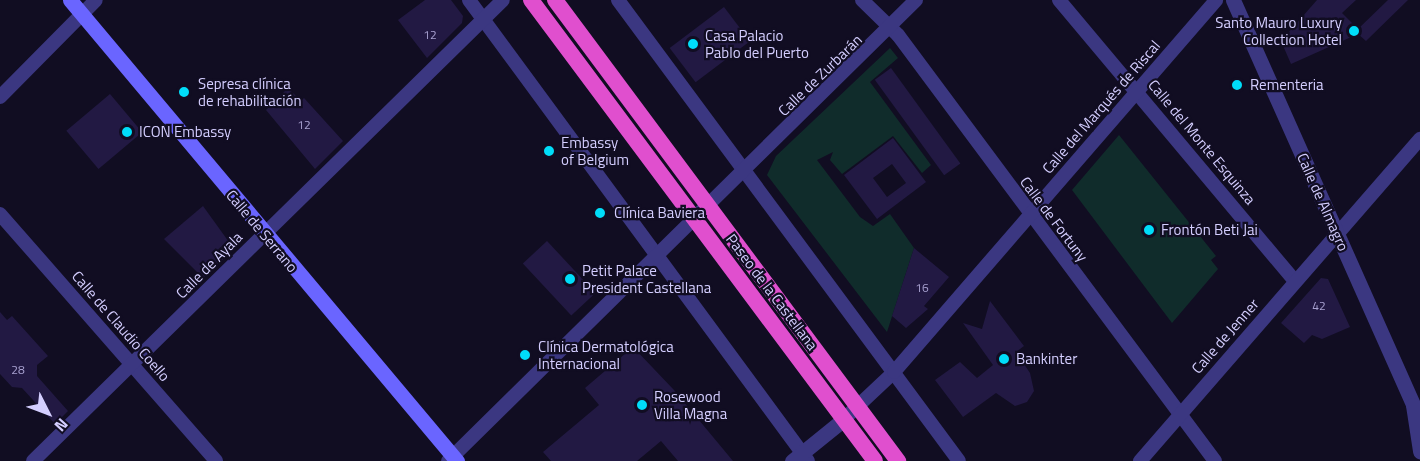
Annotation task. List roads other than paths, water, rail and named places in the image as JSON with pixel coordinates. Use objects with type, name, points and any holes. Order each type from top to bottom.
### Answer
[{"type":"highway","name":"Paseo de la Castellana","points":[[531,0],[875,461]]},
{"type":"highway","name":"Paseo de la Castellana","points":[[555,0],[898,461]]},
{"type":"main road","name":"Calle de Serrano","points":[[69,0],[453,460]]},
{"type":"street","points":[[0,97],[96,0]]},
{"type":"street","points":[[469,0],[485,17],[802,460],[844,419]]},
{"type":"street","points":[[485,17],[503,0]]},
{"type":"street","points":[[618,0],[959,461]]},
{"type":"street","name":"Calle de Fortuny","points":[[862,0],[890,26],[1215,461]]},
{"type":"street","name":"Calle de Zurbarán","points":[[453,460],[694,218],[745,172],[916,0]]},
{"type":"street","name":"Calle del Monte Esquinza","points":[[1059,0],[1138,90],[1294,280]]},
{"type":"street","name":"Calle del Marqués de Riscal","points":[[844,419],[894,372],[1216,0]]},
{"type":"street","name":"Calle de Almagro","points":[[1233,0],[1416,410],[1420,451]]},
{"type":"street","name":"Calle de Ayala","points":[[33,461],[485,17]]},
{"type":"street","name":"Calle de Jenner","points":[[1140,461],[1294,280],[1420,139]]},
{"type":"street","name":"Calle de Claudio Coello","points":[[0,214],[216,461]]},
{"type":"place","name":"Santo Mauro Luxury Collection Hotel","points":[[1354,31]]},
{"type":"place","name":"Casa Palacio Pablo del Puerto","points":[[693,44]]},
{"type":"place","name":"Rementeria","points":[[1237,85]]},
{"type":"place","name":"Sepresa clínica de rehabilitación","points":[[184,92]]},
{"type":"place","name":"ICON Embassy","points":[[127,132]]},
{"type":"place","name":"Embassy of Belgium","points":[[549,151]]},
{"type":"place","name":"Clínica Baviera","points":[[600,213]]},
{"type":"place","name":"Frontón Beti Jai","points":[[1149,230]]},
{"type":"place","name":"Petit Palace President Castellana","points":[[570,279]]},
{"type":"place","name":"Clínica Dermatológica Internacional","points":[[525,355]]},
{"type":"place","name":"Bankinter","points":[[1004,359]]},
{"type":"place","name":"Rosewood Villa Magna","points":[[642,405]]}]
